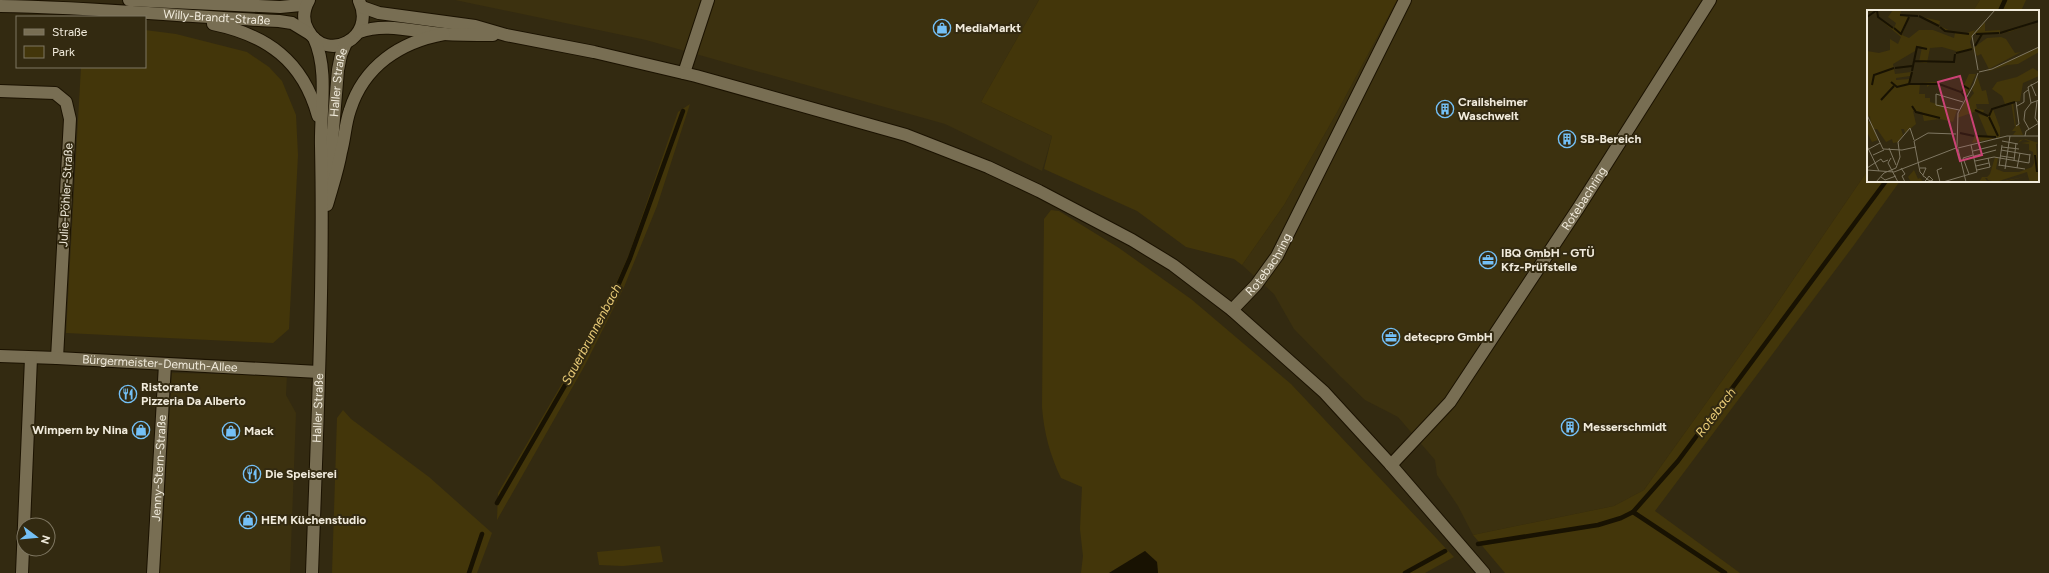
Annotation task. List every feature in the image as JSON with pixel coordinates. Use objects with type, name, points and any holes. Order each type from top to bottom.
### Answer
[{"type":"main road","name":"Willy-Brandt-Straße","points":[[129,0],[232,5],[294,6],[308,0]]},
{"type":"main road","points":[[232,5],[252,0]]},
{"type":"main road","name":"Haller Straße","points":[[308,0],[304,18],[321,53],[323,69],[321,127],[323,243],[312,573]]},
{"type":"main road","points":[[684,73],[708,0]]},
{"type":"main road","name":"Rotebachring","points":[[1232,310],[1256,285],[1277,256],[1405,0]]},
{"type":"main road","name":"Rotebachring","points":[[1391,465],[1450,402],[1579,207],[1710,0]]},
{"type":"main road","points":[[360,4],[379,13],[475,26],[506,35],[594,52],[684,73],[906,135],[988,167],[1039,191],[1132,240],[1173,265],[1232,310],[1324,392],[1391,465],[1484,573]]},
{"type":"main road","points":[[359,32],[362,24],[360,4]]},
{"type":"main road","name":"Willy-Brandt-Straße","points":[[0,6],[147,12],[176,16],[279,21],[292,23],[329,46],[346,43]]},
{"type":"main road","points":[[176,16],[235,28],[271,45],[291,63],[302,77],[313,99],[321,127]]},
{"type":"main road","points":[[346,43],[359,32],[371,28],[387,27],[444,34],[506,35]]},
{"type":"main road","points":[[327,205],[342,151],[344,132],[349,111],[362,83],[376,67],[406,45],[424,38],[444,34]]},
{"type":"main road","name":"Haller Straße","points":[[323,243],[338,70],[346,43]]},
{"type":"main road","name":"Julie-Pöhler-Straße","points":[[0,91],[55,93],[66,102],[70,118],[57,358]]},
{"type":"main road","name":"Bürgermeister-Demuth-Allee","points":[[0,356],[319,372]]},
{"type":"main road","points":[[22,573],[31,358]]},
{"type":"main road","name":"Jenny-Stern-Straße","points":[[153,573],[165,364]]},
{"type":"shaded area","points":[[455,0],[1039,0],[981,102],[1052,136],[1042,171],[945,124],[646,40]]},
{"type":"shaded area","points":[[1397,0],[1980,0],[1974,10],[1867,10],[1867,171],[1767,318],[1644,490],[1614,506],[1473,535],[1458,506],[1437,475],[1435,460],[1398,417],[1365,400],[1340,376],[1294,329],[1274,294],[1242,265],[1284,205],[1335,116]]},
{"type":"shaded area","points":[[172,373],[287,375],[286,395],[296,413],[290,573],[160,573]]},
{"type":"shaded area","points":[[1145,551],[1157,562],[1158,573],[1109,573]]},
{"type":"green space","points":[[1039,0],[1397,0],[1335,116],[1284,205],[1242,265],[1234,259],[1186,247],[1137,211],[1044,169],[1052,136],[981,102]]},
{"type":"green space","points":[[1980,0],[2026,0],[2021,10],[1974,10]]},
{"type":"green space","points":[[146,30],[176,34],[247,52],[269,67],[282,81],[296,115],[298,155],[289,329],[273,343],[66,333],[81,68],[146,68]]},
{"type":"green space","points":[[690,104],[657,206],[624,287],[585,365],[497,520],[498,493],[602,315],[629,254],[678,112]]},
{"type":"green space","points":[[1867,171],[1867,182],[1899,182],[1854,245],[1655,511],[1740,573],[1505,573],[1473,535],[1614,506],[1644,490],[1767,318]]},
{"type":"green space","points":[[1051,210],[1059,211],[1119,248],[1191,299],[1291,384],[1454,557],[1425,573],[1158,573],[1157,562],[1145,551],[1109,573],[1081,573],[1083,556],[1080,529],[1082,487],[1061,478],[1048,444],[1042,407],[1044,219]]},
{"type":"green space","points":[[343,410],[351,419],[429,477],[492,533],[477,573],[332,573],[337,418]]},
{"type":"green space","points":[[660,546],[663,562],[623,566],[599,565],[597,552]]},
{"type":"waterway","name":"Rotebach","points":[[2000,10],[2005,0]]},
{"type":"waterway","name":"Sauerbrunnenbach","points":[[497,503],[597,330],[613,297],[630,258],[683,111]]},
{"type":"waterway","name":"Rotebach","points":[[1478,544],[1598,525],[1621,518],[1633,512],[1678,461],[1885,182]]},
{"type":"waterway","points":[[1633,512],[1725,573]]},
{"type":"waterway","name":"Sauerbrunnenbach","points":[[469,573],[482,534]]},
{"type":"waterway","name":"Rotebach","points":[[1405,573],[1445,551]]},
{"type":"place","name":"MediaMarkt","points":[[942,28]]},
{"type":"place","name":"Crailsheimer Waschwelt","points":[[1445,109]]},
{"type":"place","name":"SB-Bereich","points":[[1567,139]]},
{"type":"place","name":"IBQ GmbH - GTÜ Kfz-Prüfstelle","points":[[1488,260]]},
{"type":"place","name":"detecpro GmbH","points":[[1391,337]]},
{"type":"place","name":"Ristorante Pizzeria Da Alberto","points":[[128,394]]},
{"type":"place","name":"Messerschmidt","points":[[1570,427]]},
{"type":"place","name":"Wimpern by Nina","points":[[141,430]]},
{"type":"place","name":"Mack","points":[[231,431]]},
{"type":"place","name":"Die Speiserei","points":[[252,474]]},
{"type":"place","name":"HEM Küchenstudio","points":[[248,520]]}]
